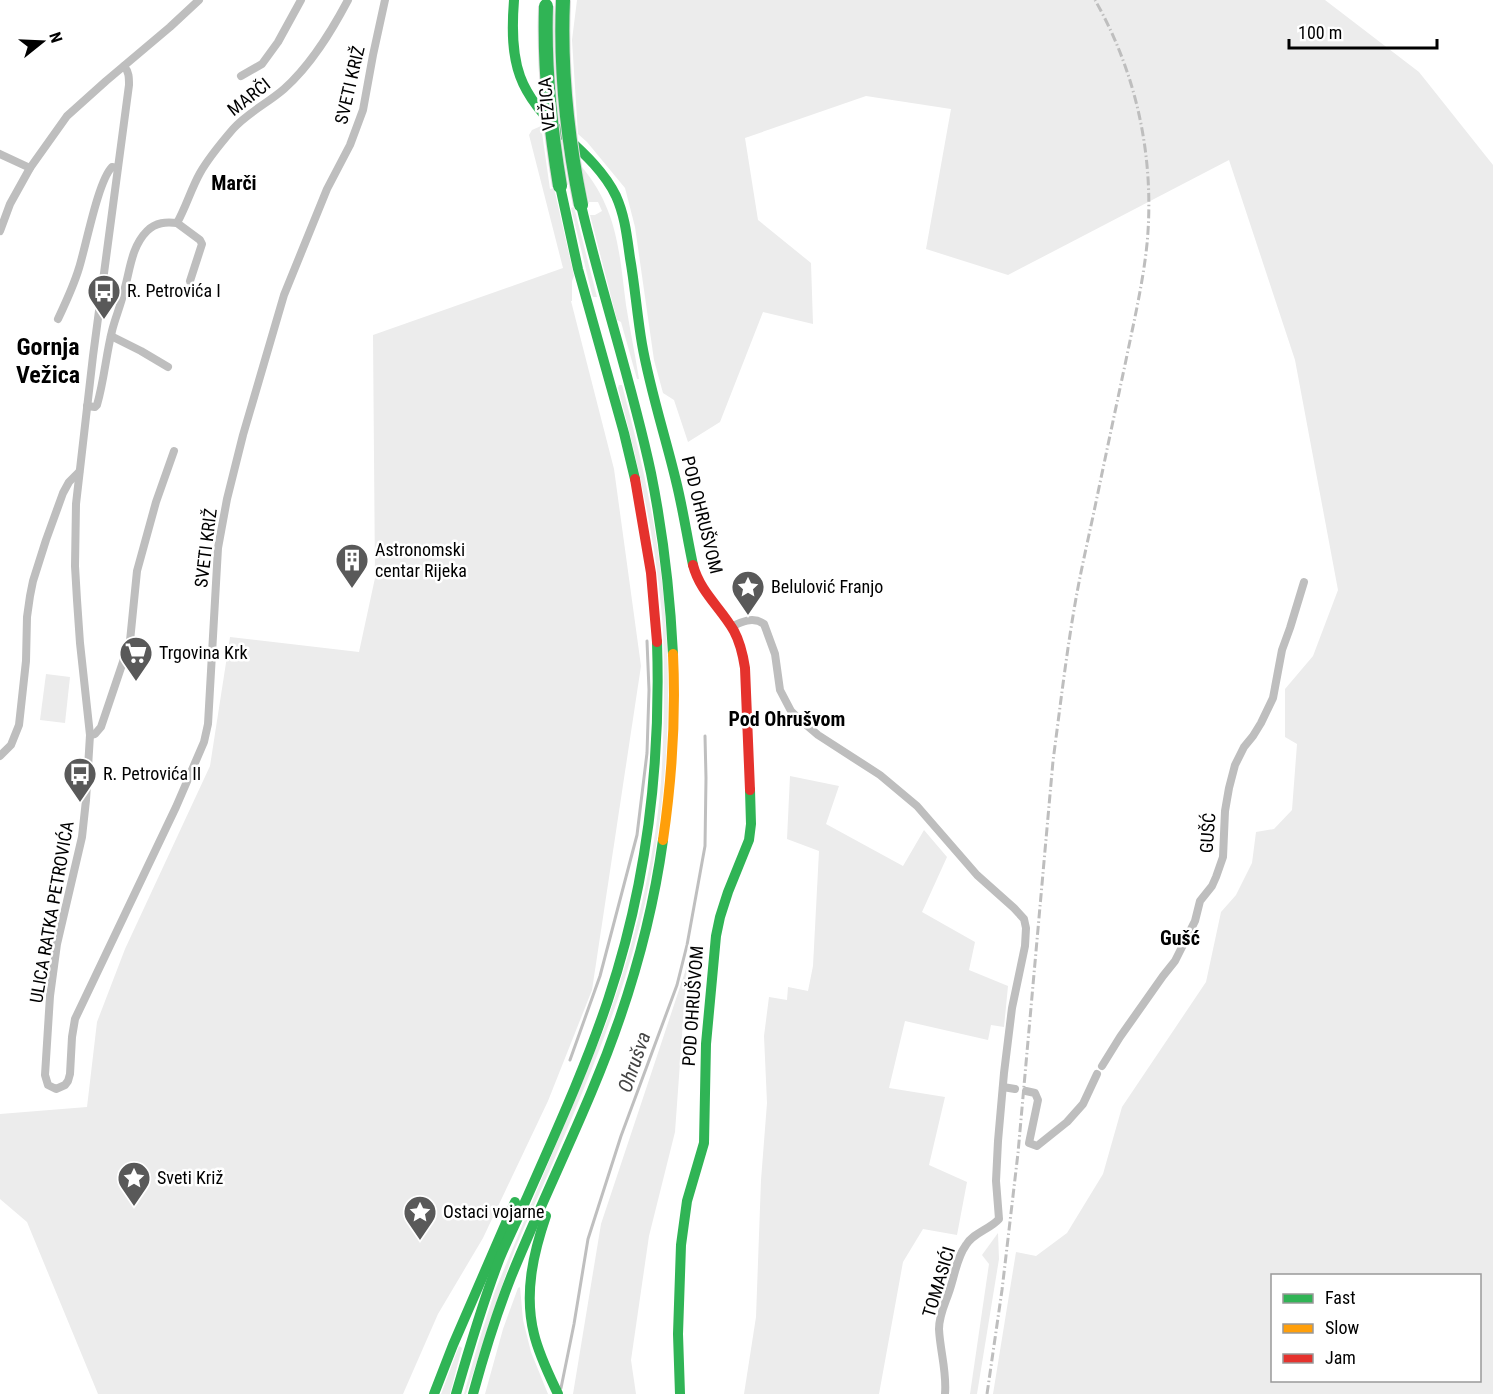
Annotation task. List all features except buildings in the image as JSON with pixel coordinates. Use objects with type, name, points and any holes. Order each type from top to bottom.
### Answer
[{"type":"main road","name":"POD OHRUŠVOM","points":[[514,0],[513,51],[522,83],[538,109],[590,160],[609,183],[619,204],[627,237],[642,342],[654,403],[680,497],[695,572],[702,588],[738,640],[745,668],[751,824],[749,840],[728,892],[716,936],[706,1044],[704,1143],[687,1201],[681,1245],[678,1334],[680,1394]]},
{"type":"main road","name":"VEŽICA","points":[[563,0],[561,50],[563,94],[570,153],[594,264],[629,384],[651,474],[664,549],[672,623],[675,695],[670,789],[658,872]]},
{"type":"main road","points":[[456,1394],[474,1330],[496,1267],[557,1129],[602,1017],[616,974],[642,870],[656,765],[658,728],[656,625],[649,556],[632,471],[560,186],[547,104],[546,3]]},
{"type":"main road","points":[[434,1394],[490,1258],[557,1110],[580,1053],[605,981],[629,897],[642,870]]},
{"type":"main road","points":[[558,1394],[539,1350],[534,1332],[530,1304],[533,1258],[545,1218],[602,1087],[634,998],[657,915],[658,872]]},
{"type":"main road","points":[[473,1394],[484,1354],[522,1250],[592,1091],[618,1020],[639,956],[658,872]]},
{"type":"street","points":[[0,231],[10,204],[30,168],[67,116],[177,22],[199,0]]},
{"type":"street","name":"MARČI","points":[[241,76],[262,64],[278,42],[301,0]]},
{"type":"street","name":"MARČI","points":[[177,223],[199,174],[210,157],[240,123],[283,90],[298,75],[326,38],[348,0]]},
{"type":"street","name":"SVETI KRIŽ","points":[[56,1089],[68,1081],[70,1074],[75,1019],[176,807],[204,742],[208,724],[219,548],[227,499],[243,435],[284,295],[327,189],[358,126],[385,0]]},
{"type":"street","name":"ULICA RATKA PETROVIĆA","points":[[56,1089],[48,1085],[45,1075],[50,996],[57,944],[82,837],[87,800],[90,735],[76,589],[75,526],[87,406],[129,85],[128,70],[124,66]]},
{"type":"street","points":[[0,154],[30,168]]},
{"type":"street","name":"ULICA RATKA PETROVIĆA","points":[[58,319],[80,267],[107,174],[112,167],[117,168]]},
{"type":"street","points":[[87,406],[98,405],[111,336],[133,255],[147,230],[164,222],[177,223],[200,240],[202,244],[190,280]]},
{"type":"street","points":[[111,336],[168,367]]},
{"type":"street","points":[[90,735],[95,734],[101,727],[130,641],[137,571],[156,502],[174,451]]},
{"type":"street","name":"ULICA RATKA PETROVIĆA","points":[[0,756],[11,745],[19,725],[27,617],[33,581],[63,493],[69,482],[79,472]]},
{"type":"street","name":"GUŠĆ","points":[[1026,1091],[1035,1093],[1038,1100],[1029,1143],[1037,1146],[1067,1122],[1083,1104],[1099,1070],[1120,1037],[1175,961],[1195,921],[1200,902],[1216,877],[1223,857],[1225,811],[1235,765],[1244,747],[1261,723],[1273,698],[1282,650],[1304,582]]},
{"type":"street","points":[[731,627],[750,620],[764,624],[776,654],[780,690],[797,717],[818,735],[880,775],[912,801],[977,875],[1024,919],[1025,946],[1012,1008],[1003,1087],[1015,1089]]},
{"type":"street","name":"TOMASIĆI","points":[[945,1394],[945,1369],[939,1318],[964,1248],[980,1231],[995,1224],[999,1219],[996,1160],[1003,1087]]},
{"type":"shaded area","points":[[577,0],[1325,0],[1419,72],[1493,165],[1493,1394],[993,1394],[1016,1252],[1036,1256],[1067,1233],[1103,1174],[1122,1107],[1206,982],[1221,912],[1236,895],[1252,863],[1256,832],[1274,829],[1292,810],[1297,744],[1285,737],[1285,689],[1313,656],[1338,590],[1295,360],[1229,160],[1008,275],[926,249],[951,109],[866,96],[745,138],[758,220],[811,263],[813,324],[763,312],[720,422],[688,442],[674,400],[663,393],[654,360],[635,227],[625,188],[578,134],[572,40]]},
{"type":"shaded area","points":[[541,126],[550,189],[554,188],[574,276],[571,301],[614,469],[641,666],[592,990],[548,1101],[483,1238],[438,1314],[403,1394],[98,1394],[27,1222],[0,1199],[0,1114],[87,1107],[97,1022],[125,949],[210,766],[230,637],[359,652],[375,578],[373,335],[563,268],[529,135],[532,130]]},
{"type":"shaded area","points":[[581,166],[603,199],[615,232],[639,379],[637,379],[621,322],[617,320],[590,215],[602,211],[598,202],[589,202]]},
{"type":"shaded area","points":[[574,207],[597,297],[593,297],[592,294],[571,208]]},
{"type":"shaded area","points":[[619,385],[622,385],[647,487],[663,591],[667,640],[667,739],[657,837],[638,934],[616,1005],[580,1098],[515,1249],[466,1394],[464,1394],[495,1291],[604,1029],[641,908],[658,814],[664,714],[662,617],[649,523]]},
{"type":"shaded area","points":[[46,674],[70,677],[65,723],[40,720]]},
{"type":"shaded area","points":[[790,776],[839,786],[826,824],[903,866],[924,830],[947,857],[922,912],[975,942],[969,970],[1008,986],[1004,1027],[991,1025],[988,1040],[905,1021],[889,1088],[945,1097],[929,1165],[967,1182],[957,1235],[923,1229],[903,1262],[879,1394],[744,1394],[756,1317],[761,1180],[767,1103],[764,1036],[769,997],[787,1000],[788,987],[808,991],[813,966],[819,851],[787,839]]},
{"type":"shaded area","points":[[687,966],[675,1132],[649,1236],[631,1360],[636,1394],[573,1394],[601,1224]]},
{"type":"shaded area","points":[[998,1233],[999,1259],[977,1394],[970,1394],[989,1264],[982,1255]]},
{"type":"shaded area","points":[[520,1287],[523,1320],[531,1352],[548,1394],[485,1394],[503,1329]]},
{"type":"shaded area","points":[[459,1346],[462,1348],[450,1394],[441,1394]]},
{"type":"waterway","points":[[570,1060],[600,976],[637,835],[647,753],[649,690],[647,641]]},
{"type":"waterway","name":"Ohrušva","points":[[561,1388],[588,1239],[621,1136],[677,985],[687,945],[705,846],[705,736]]},
{"type":"railway","points":[[987,1394],[1018,1153],[1053,761],[1066,663],[1080,578],[1135,316],[1147,244],[1148,180],[1140,118],[1122,57],[1095,0]]},
{"type":"traffic: fast","points":[[514,0],[513,42],[520,76],[527,92],[550,121],[600,172],[616,196],[622,211],[645,361],[678,492],[693,565]]},
{"type":"traffic: fast","points":[[563,0],[566,103],[581,205]]},
{"type":"traffic: fast","points":[[546,6],[548,96],[560,186]]},
{"type":"traffic: fast","points":[[560,186],[578,269],[635,479]]},
{"type":"traffic: fast","points":[[581,205],[651,473],[665,563],[673,654]]},
{"type":"traffic: fast","points":[[456,1394],[481,1310],[499,1260],[558,1127],[599,1026],[633,912],[642,868],[654,778],[658,688],[657,642]]},
{"type":"traffic: fast","points":[[680,1394],[678,1334],[681,1245],[687,1201],[704,1143],[706,1044],[716,936],[728,892],[749,840],[750,790]]},
{"type":"traffic: fast","points":[[473,1394],[490,1335],[511,1277],[591,1093],[626,1001],[644,937],[663,840]]},
{"type":"traffic: fast","points":[[434,1394],[515,1202]]},
{"type":"traffic: fast","points":[[546,1216],[531,1274],[531,1319],[544,1365],[558,1394]]},
{"type":"traffic: slow","points":[[663,840],[672,747],[673,654]]},
{"type":"traffic: jam","points":[[635,479],[651,573],[657,642]]},
{"type":"traffic: jam","points":[[693,565],[706,592],[734,631],[742,653],[745,668],[750,790]]},
{"type":"place","name":"R. Petrovića I","points":[[104,320]]},
{"type":"place","name":"Astronomski centar Rijeka","points":[[352,589]]},
{"type":"place","name":"Belulović Franjo","points":[[748,616]]},
{"type":"place","name":"Trgovina Krk","points":[[136,682]]},
{"type":"place","name":"R. Petrovića II","points":[[80,803]]},
{"type":"place","name":"Sveti Križ","points":[[134,1207]]},
{"type":"place","name":"Ostaci vojarne","points":[[420,1241]]},
{"type":"district","name":"Marči","points":[[234,183]]},
{"type":"district","name":"Gornja Vežica","points":[[48,361]]},
{"type":"district","name":"Pod Ohrušvom","points":[[787,719]]},
{"type":"district","name":"Gušć","points":[[1180,938]]}]
